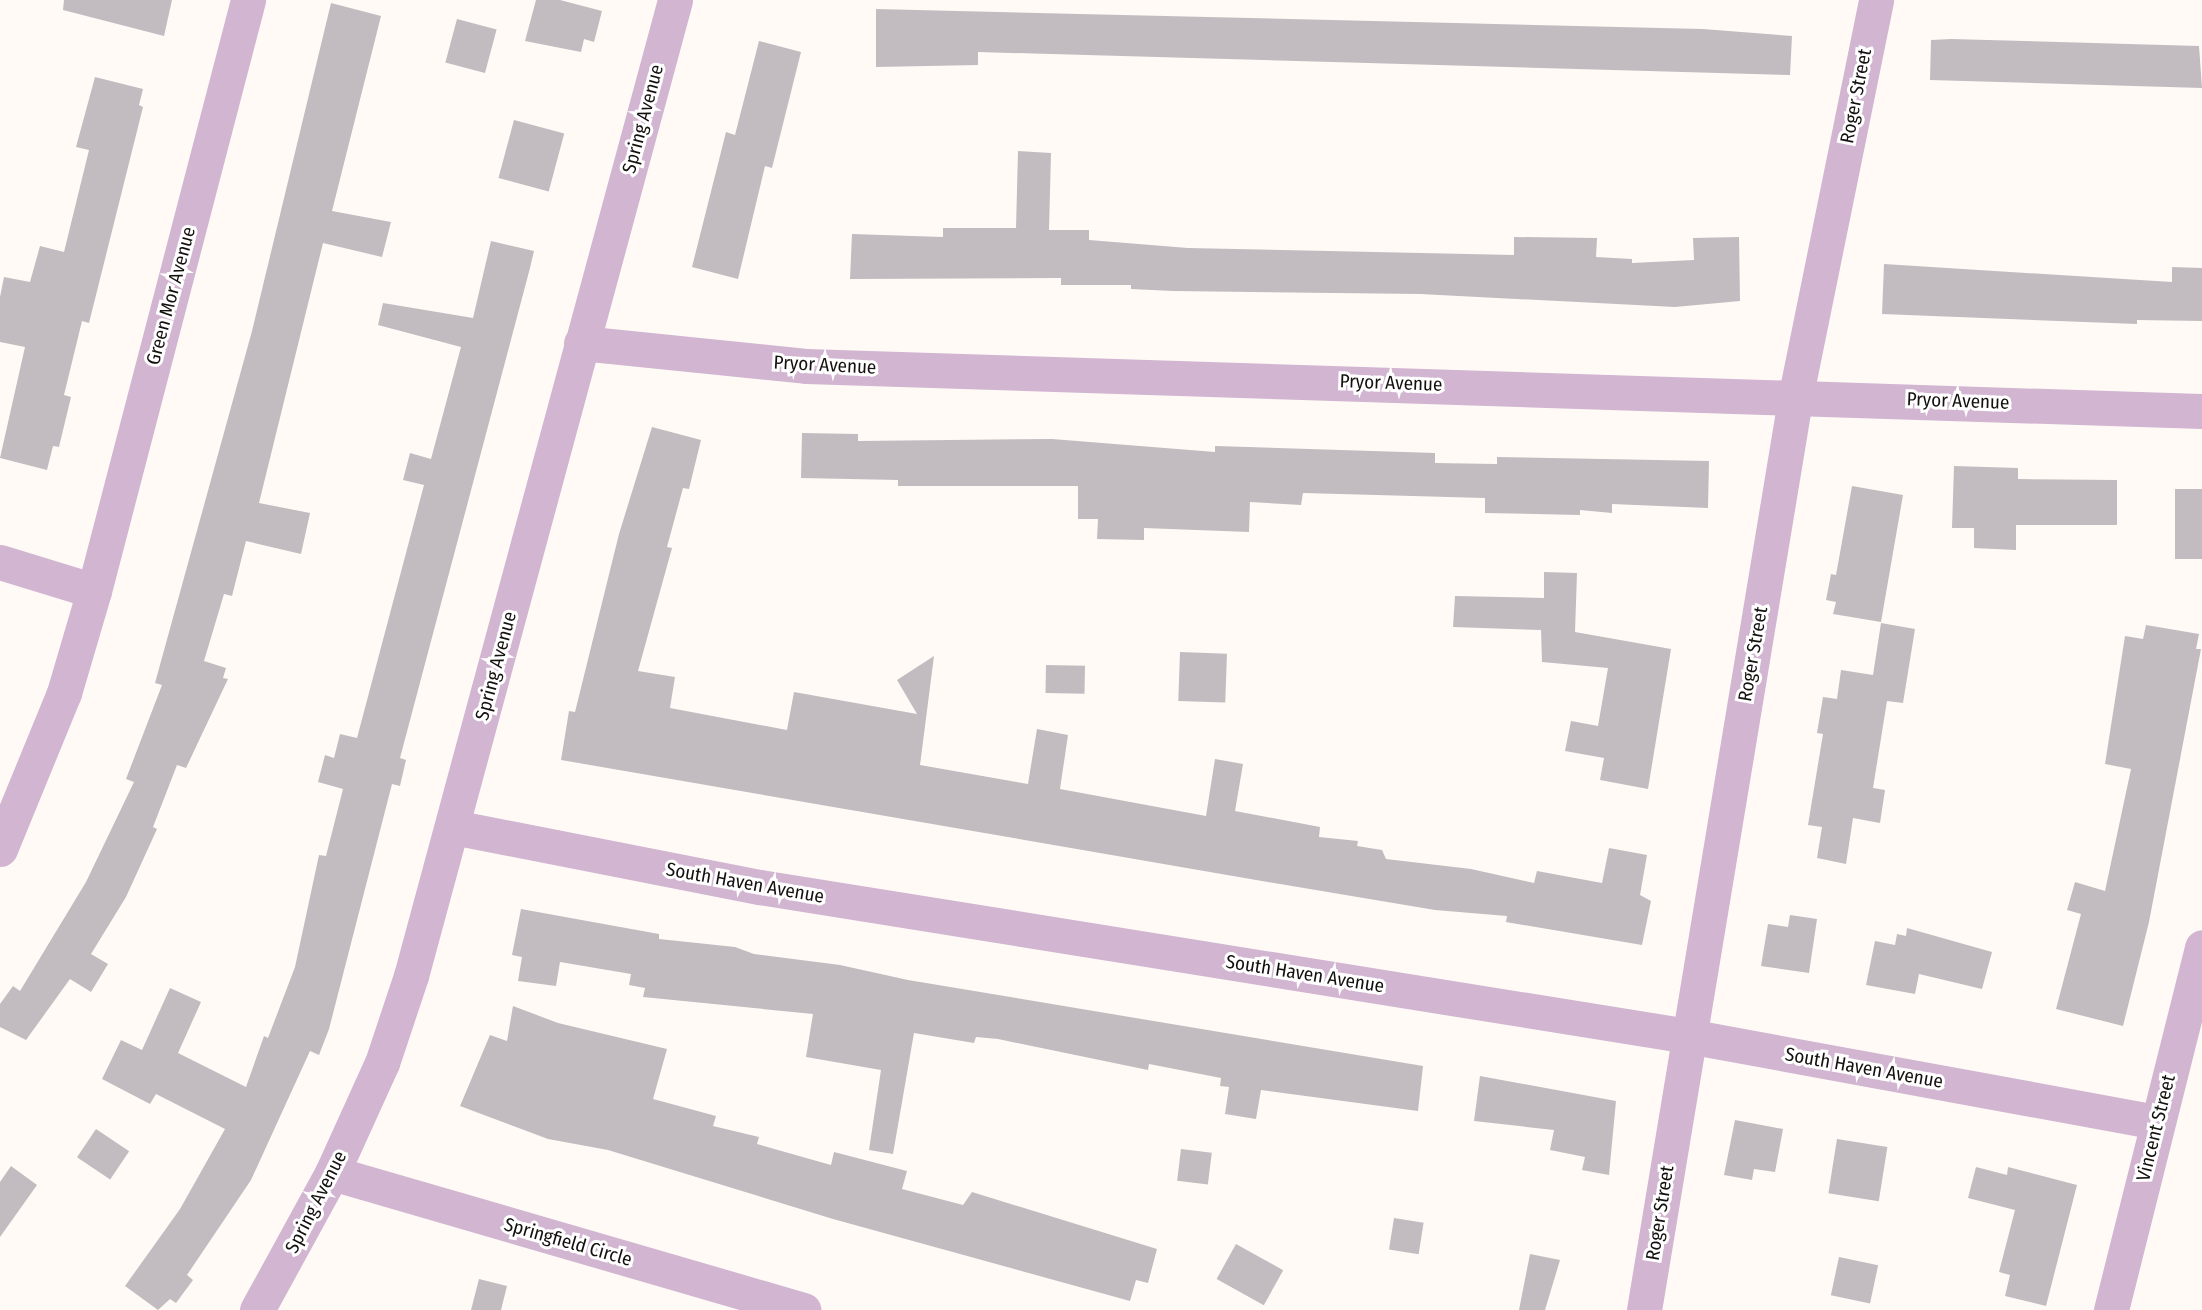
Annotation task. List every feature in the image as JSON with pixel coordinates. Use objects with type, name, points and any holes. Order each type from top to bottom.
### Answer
[{"type":"street","name":"Green Mor Avenue","points":[[0,849],[64,693],[94,591],[248,0]]},
{"type":"street","name":"Spring Avenue","points":[[257,1310],[332,1173],[382,1063],[453,827],[675,0]]},
{"type":"street","name":"Roger Street","points":[[1644,1310],[1796,394],[1876,0]]},
{"type":"street","name":"Pryor Avenue","points":[[582,343],[806,366],[1796,394],[2202,411]]},
{"type":"street","points":[[0,562],[94,591]]},
{"type":"street","name":"South Haven Avenue","points":[[453,827],[760,887],[1689,1036],[2157,1122]]},
{"type":"street","name":"Vincent Street","points":[[2111,1310],[2202,947]]},
{"type":"street","name":"Springfield Circle","points":[[332,1173],[731,1300],[804,1310]]},
{"type":"building","points":[[64,0],[172,0],[164,36],[63,10]]},
{"type":"building","points":[[536,0],[560,0],[602,11],[594,42],[584,39],[581,52],[525,41]]},
{"type":"building","points":[[331,3],[381,16],[332,211],[391,222],[382,257],[323,243],[259,503],[310,513],[301,554],[246,541],[232,596],[224,594],[204,661],[226,668],[223,678],[228,679],[186,768],[177,765],[153,827],[157,829],[126,897],[91,954],[108,964],[91,992],[70,979],[26,1040],[0,1027],[0,1004],[13,986],[20,991],[86,882],[134,782],[126,779],[162,685],[155,683],[252,331]]},
{"type":"building","points":[[876,9],[1703,29],[1792,36],[1790,75],[978,52],[978,65],[876,67]]},
{"type":"building","points":[[457,19],[497,30],[485,73],[445,62]]},
{"type":"building","points":[[1931,40],[2199,46],[2202,88],[1930,80]]},
{"type":"building","points":[[759,41],[801,52],[772,168],[765,166],[738,279],[692,267],[726,132],[735,135]]},
{"type":"building","points":[[95,77],[143,89],[139,105],[143,107],[89,323],[82,321],[64,395],[71,397],[59,447],[53,446],[47,470],[0,458],[25,347],[0,342],[0,297],[4,277],[30,282],[40,246],[64,252],[89,150],[76,147]]},
{"type":"building","points":[[514,120],[564,133],[549,191],[498,178]]},
{"type":"building","points":[[1018,151],[1051,153],[1049,230],[1089,230],[1089,240],[1188,248],[1514,255],[1514,237],[1597,238],[1596,257],[1632,259],[1632,263],[1694,260],[1693,238],[1739,237],[1740,301],[1675,307],[1420,294],[1173,291],[1131,289],[1131,285],[1061,285],[1061,278],[850,279],[852,234],[943,237],[943,228],[1016,228]]},
{"type":"building","points":[[491,241],[534,251],[400,758],[406,760],[400,786],[392,784],[329,1029],[319,1055],[310,1051],[251,1180],[187,1275],[193,1280],[176,1303],[170,1299],[158,1310],[125,1286],[180,1209],[225,1129],[156,1094],[150,1104],[102,1079],[121,1040],[142,1050],[170,988],[201,1002],[178,1053],[246,1087],[264,1036],[268,1038],[295,967],[319,855],[326,856],[343,789],[318,782],[325,755],[334,758],[340,734],[357,738],[424,485],[403,480],[410,453],[431,459],[461,347],[378,325],[383,303],[473,318]]},
{"type":"building","points":[[1884,264],[2172,282],[2172,267],[2202,268],[2202,321],[2137,320],[2137,324],[1882,314]]},
{"type":"building","points":[[652,427],[701,440],[689,489],[683,488],[667,547],[672,548],[638,671],[675,677],[670,708],[787,730],[794,692],[917,714],[897,680],[934,656],[920,765],[1028,784],[1037,729],[1068,735],[1060,789],[1206,816],[1215,759],[1243,764],[1235,811],[1320,827],[1319,837],[1358,841],[1357,846],[1382,850],[1386,859],[1471,869],[1534,883],[1537,871],[1602,883],[1609,848],[1647,855],[1640,895],[1651,901],[1642,945],[1506,922],[1507,916],[1435,910],[561,760],[569,711],[575,712],[619,534]]},
{"type":"building","points":[[802,433],[858,434],[858,441],[1052,439],[1215,452],[1215,446],[1435,453],[1435,463],[1497,464],[1497,457],[1709,461],[1708,508],[1612,504],[1612,513],[1580,510],[1580,515],[1485,513],[1485,498],[1303,493],[1301,505],[1250,502],[1249,532],[1144,528],[1144,540],[1097,539],[1098,519],[1078,519],[1078,486],[898,486],[898,480],[801,478]]},
{"type":"building","points":[[1954,466],[2018,468],[2018,479],[2117,480],[2117,525],[2016,525],[2016,550],[1974,548],[1974,528],[1952,528]]},
{"type":"building","points":[[1852,486],[1903,495],[1881,622],[1833,614],[1836,602],[1826,600],[1831,574],[1836,575]]},
{"type":"building","points":[[2175,489],[2202,489],[2202,559],[2175,559]]},
{"type":"building","points":[[1544,572],[1577,573],[1575,632],[1671,649],[1648,789],[1600,780],[1604,758],[1565,751],[1571,721],[1598,726],[1608,668],[1542,662],[1541,630],[1453,627],[1455,596],[1544,598]]},
{"type":"building","points":[[1881,623],[1915,629],[1903,703],[1887,701],[1873,788],[1885,790],[1880,823],[1853,818],[1846,864],[1817,858],[1822,827],[1808,825],[1823,734],[1817,733],[1823,697],[1837,699],[1841,670],[1873,675]]},
{"type":"building","points":[[2146,625],[2199,634],[2196,649],[2201,649],[2149,922],[2123,1026],[2056,1009],[2081,914],[2067,910],[2075,882],[2105,891],[2131,769],[2105,764],[2125,636],[2143,639]]},
{"type":"building","points":[[1180,652],[1227,654],[1225,703],[1178,701]]},
{"type":"building","points":[[1046,665],[1085,666],[1085,694],[1046,693]]},
{"type":"building","points":[[521,909],[659,934],[659,939],[735,947],[754,954],[840,965],[908,980],[1423,1066],[1418,1111],[1261,1090],[1256,1119],[1225,1114],[1229,1087],[1220,1086],[1221,1078],[1149,1064],[1148,1070],[998,1039],[976,1037],[974,1043],[914,1033],[893,1154],[869,1150],[881,1070],[806,1057],[813,1014],[643,997],[645,988],[629,985],[631,974],[560,962],[556,986],[518,981],[522,957],[512,955]]},
{"type":"building","points":[[1790,915],[1817,919],[1809,973],[1761,966],[1768,924],[1788,927]]},
{"type":"building","points":[[1907,928],[1992,952],[1982,989],[1919,974],[1915,994],[1866,985],[1875,941],[1895,945],[1897,934],[1906,936]]},
{"type":"building","points":[[513,1006],[558,1023],[667,1049],[653,1099],[716,1116],[713,1126],[759,1137],[757,1144],[831,1165],[834,1152],[907,1171],[902,1189],[963,1205],[972,1192],[1157,1249],[1148,1283],[1136,1280],[1130,1301],[833,1219],[608,1150],[548,1139],[460,1106],[490,1035],[507,1041]]},
{"type":"building","points":[[1480,1076],[1616,1101],[1609,1175],[1582,1170],[1585,1157],[1550,1150],[1554,1130],[1474,1121]]},
{"type":"building","points":[[1735,1120],[1783,1129],[1775,1172],[1754,1169],[1752,1180],[1724,1175]]},
{"type":"building","points":[[96,1129],[129,1151],[110,1180],[77,1157]]},
{"type":"building","points":[[1837,1139],[1887,1147],[1879,1201],[1828,1193]]},
{"type":"building","points":[[1181,1149],[1212,1153],[1208,1185],[1177,1181]]},
{"type":"building","points":[[11,1166],[37,1185],[0,1237],[0,1182]]},
{"type":"building","points":[[1976,1167],[2007,1175],[2008,1167],[2077,1185],[2046,1306],[2005,1296],[2010,1275],[1999,1272],[2015,1210],[1968,1198]]},
{"type":"building","points":[[1394,1218],[1424,1223],[1419,1254],[1389,1250]]},
{"type":"building","points":[[1236,1244],[1283,1270],[1264,1305],[1217,1279]]},
{"type":"building","points":[[1530,1254],[1560,1260],[1545,1310],[1519,1310]]},
{"type":"building","points":[[1839,1257],[1878,1265],[1870,1303],[1831,1295]]},
{"type":"building","points":[[479,1279],[507,1286],[501,1310],[471,1310]]}]
